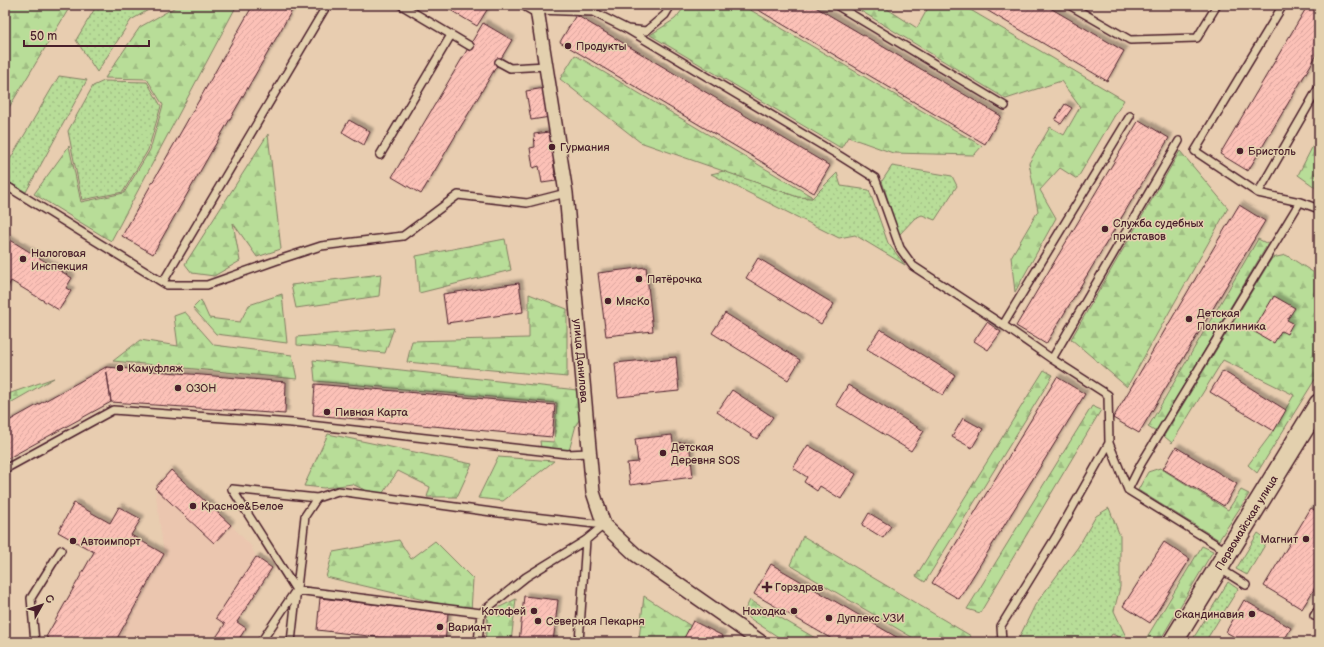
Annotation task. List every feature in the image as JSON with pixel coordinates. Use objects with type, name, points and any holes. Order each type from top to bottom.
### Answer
[{"type":"main road","name":"Первомайская улица","points":[[1173,642],[1319,404]]},
{"type":"street","name":"улица Данилова","points":[[532,8],[546,66],[566,193],[593,492],[604,525],[636,555],[761,642]]},
{"type":"lane","points":[[163,282],[327,5]]},
{"type":"lane","points":[[401,5],[470,46]]},
{"type":"lane","points":[[627,29],[646,31],[665,15],[671,5]]},
{"type":"lane","points":[[836,5],[1005,106]]},
{"type":"lane","points":[[1069,5],[1130,40],[1197,38],[1217,5]]},
{"type":"lane","points":[[1283,5],[1195,151],[1258,193],[1300,202],[1319,209]]},
{"type":"lane","points":[[532,8],[593,12],[627,29],[875,178],[900,248],[913,266],[1108,395],[1108,443],[1128,490],[1223,560],[1246,585]]},
{"type":"lane","points":[[380,155],[451,35]]},
{"type":"lane","points":[[499,62],[510,68],[546,66]]},
{"type":"lane","points":[[1258,193],[1319,87]]},
{"type":"lane","points":[[1003,325],[1130,116]]},
{"type":"lane","points":[[1052,359],[1179,141]]},
{"type":"lane","points":[[6,188],[167,285],[207,285],[321,246],[403,236],[458,195],[527,203],[566,193]]},
{"type":"lane","points":[[1128,490],[1141,464],[1300,202]]},
{"type":"lane","points":[[5,469],[113,410],[292,423],[567,454],[589,453]]},
{"type":"lane","points":[[1002,642],[1001,626],[1057,535],[1108,443]]},
{"type":"lane","points":[[296,590],[232,489],[317,498],[338,491],[499,513],[604,525]]},
{"type":"lane","points":[[291,642],[305,516],[317,498]]},
{"type":"lane","points":[[478,642],[481,613],[526,577],[586,540],[604,525]]},
{"type":"lane","points":[[579,642],[586,540]]},
{"type":"lane","points":[[35,642],[30,598],[61,550]]},
{"type":"lane","points":[[296,590],[481,613]]},
{"type":"lane","points":[[261,642],[296,590]]},
{"type":"lane","points":[[1314,616],[1319,608]]},
{"type":"shaded area","points":[[171,470],[231,525],[251,546],[256,557],[216,617],[225,624],[213,642],[115,642],[164,554],[155,488]]},
{"type":"green space","points":[[7,5],[71,5],[5,114],[5,7]]},
{"type":"green space","points":[[97,5],[157,5],[131,20],[97,72],[76,40]]},
{"type":"green space","points":[[179,5],[237,5],[111,241],[34,194],[69,146],[81,202],[124,193],[150,150],[163,105],[147,79],[105,78],[140,27]]},
{"type":"green space","points":[[686,5],[742,5],[982,146],[974,155],[893,153],[848,137],[841,148],[650,35],[675,19]]},
{"type":"green space","points":[[851,5],[881,5],[917,28],[929,6],[928,5],[962,5],[1124,100],[1077,179],[1060,168],[1040,190],[1056,218],[1015,292],[1011,257],[1038,211],[1029,163],[1050,127],[1064,135],[1080,107],[1061,81],[1006,99]]},
{"type":"green space","points":[[575,55],[812,198],[798,197],[640,142],[560,79]]},
{"type":"green space","points":[[59,76],[87,80],[26,192],[5,180],[5,168]]},
{"type":"green space","points":[[104,81],[147,82],[161,106],[148,150],[123,192],[82,200],[68,131],[93,86]]},
{"type":"green space","points":[[268,134],[281,249],[257,257],[233,223],[240,261],[214,276],[192,273],[185,264]]},
{"type":"green space","points":[[1319,134],[1319,190],[1298,175]]},
{"type":"green space","points":[[1180,151],[1228,208],[1127,387],[1071,339]]},
{"type":"green space","points":[[892,166],[952,176],[957,186],[935,220],[922,215],[915,218],[899,235],[882,181]]},
{"type":"green space","points":[[724,171],[798,197],[812,198],[837,173],[841,186],[869,190],[888,243],[905,265],[855,235],[839,238],[711,174]]},
{"type":"green space","points":[[505,239],[511,270],[419,293],[416,256]]},
{"type":"green space","points":[[1258,239],[1268,244],[1156,432],[1148,427]]},
{"type":"green space","points":[[1286,255],[1319,276],[1319,373],[1257,473],[1248,465],[1269,437],[1294,395],[1223,360],[1172,443],[1164,436],[1272,258]]},
{"type":"green space","points":[[381,274],[379,296],[296,308],[291,285]]},
{"type":"green space","points":[[282,294],[287,343],[216,334],[193,308],[201,300],[209,318],[240,322],[249,305]]},
{"type":"green space","points":[[529,294],[567,309],[567,377],[407,362],[412,341],[529,338]]},
{"type":"green space","points":[[185,312],[214,345],[292,355],[297,379],[113,361],[140,340],[178,346],[174,316]]},
{"type":"green space","points":[[394,328],[385,353],[297,345],[297,337]]},
{"type":"green space","points":[[313,360],[577,390],[581,417],[576,425],[569,451],[541,448],[540,441],[554,442],[557,403],[315,381]]},
{"type":"green space","points":[[1044,370],[1053,375],[925,582],[916,576]]},
{"type":"green space","points":[[54,378],[5,406],[5,395]]},
{"type":"green space","points":[[1092,406],[1101,410],[980,613],[967,609]]},
{"type":"green space","points":[[328,434],[472,464],[457,497],[427,497],[430,487],[398,471],[380,497],[352,484],[324,488],[304,486]]},
{"type":"green space","points":[[498,457],[554,461],[503,501],[478,498]]},
{"type":"green space","points":[[1160,468],[1228,510],[1241,490],[1249,494],[1219,540],[1138,490],[1148,472]]},
{"type":"green space","points":[[1109,508],[1120,536],[1120,587],[1114,611],[1128,641],[1112,634],[1107,642],[1017,642],[1035,605],[1078,547],[1096,516]]},
{"type":"green space","points":[[1258,533],[1268,540],[1247,575],[1236,569]]},
{"type":"green space","points":[[803,536],[971,636],[968,642],[920,642],[790,565]]},
{"type":"green space","points":[[399,540],[411,559],[435,541],[473,579],[471,611],[326,577],[333,552]]},
{"type":"green space","points":[[1202,546],[1213,551],[1159,642],[1144,642]]},
{"type":"green space","points":[[1228,582],[1238,589],[1205,642],[1191,642]]},
{"type":"green space","points":[[644,596],[716,642],[647,642],[639,639]]},
{"type":"green space","points":[[516,599],[511,642],[485,642],[488,613]]},
{"type":"green space","points":[[750,600],[822,642],[786,642],[743,614]]},
{"type":"building","points":[[253,5],[295,5],[153,254],[122,236]]},
{"type":"building","points":[[442,5],[490,5],[477,26]]},
{"type":"building","points":[[750,5],[812,5],[1001,116],[985,144]]},
{"type":"building","points":[[978,5],[1045,5],[1124,51],[1107,81]]},
{"type":"building","points":[[1308,5],[1319,9],[1319,51],[1248,171],[1220,154]]},
{"type":"building","points":[[576,15],[830,166],[814,193],[560,42]]},
{"type":"building","points":[[483,23],[512,40],[421,194],[392,177]]},
{"type":"building","points":[[545,88],[550,117],[531,120],[526,91]]},
{"type":"building","points":[[1065,104],[1072,108],[1061,124],[1055,120]]},
{"type":"building","points":[[349,120],[370,132],[364,145],[342,132]]},
{"type":"building","points":[[1139,120],[1169,138],[1046,344],[1016,326]]},
{"type":"building","points":[[549,132],[552,150],[555,149],[557,160],[553,161],[556,181],[542,183],[539,166],[533,168],[530,148],[535,147],[534,134]]},
{"type":"building","name":"Детская Поликлиника","points":[[1239,205],[1265,221],[1139,433],[1113,418]]},
{"type":"building","name":"Налоговая Инспекция","points":[[7,238],[72,278],[66,288],[71,291],[59,310],[11,281],[5,292],[5,241]]},
{"type":"building","points":[[758,258],[834,304],[821,324],[746,278]]},
{"type":"building","points":[[646,267],[653,331],[606,336],[598,273]]},
{"type":"building","points":[[519,283],[523,312],[447,323],[443,294]]},
{"type":"building","points":[[1274,296],[1295,308],[1287,320],[1293,323],[1287,334],[1281,331],[1274,343],[1253,331]]},
{"type":"building","points":[[725,313],[800,360],[788,380],[712,333]]},
{"type":"building","points":[[987,322],[1001,332],[988,350],[974,341]]},
{"type":"building","points":[[880,329],[955,375],[943,395],[867,349]]},
{"type":"building","points":[[676,357],[679,391],[618,397],[615,363]]},
{"type":"building","points":[[106,367],[111,402],[5,460],[5,423]]},
{"type":"building","points":[[106,367],[286,382],[285,414],[111,402]]},
{"type":"building","points":[[1223,371],[1286,410],[1274,431],[1210,392]]},
{"type":"building","points":[[1057,377],[1085,394],[959,599],[932,583]]},
{"type":"building","points":[[315,384],[555,405],[552,437],[313,415]]},
{"type":"building","points":[[848,385],[924,431],[911,451],[836,405]]},
{"type":"building","points":[[732,390],[773,417],[757,439],[717,412]]},
{"type":"building","points":[[963,418],[983,429],[972,448],[952,437]]},
{"type":"building","name":"Детская Деревня SOS","points":[[672,435],[673,443],[689,442],[693,477],[630,485],[627,463],[638,462],[635,439]]},
{"type":"building","points":[[808,445],[856,474],[841,499],[820,486],[817,491],[804,482],[807,477],[793,468]]},
{"type":"building","points":[[1176,447],[1237,484],[1224,506],[1163,469]]},
{"type":"building","name":"Красное&Белое","points":[[171,470],[231,525],[214,543],[155,488]]},
{"type":"building","points":[[74,503],[110,523],[119,507],[141,519],[131,535],[164,554],[115,642],[56,642],[46,637],[94,552],[58,532]]},
{"type":"building","name":"Магнит","points":[[1311,508],[1319,513],[1319,581],[1302,609],[1264,586]]},
{"type":"building","points":[[869,513],[891,526],[883,538],[862,525]]},
{"type":"building","points":[[1164,542],[1190,559],[1150,623],[1123,606]]},
{"type":"building","points":[[256,557],[272,568],[237,622],[246,628],[237,642],[213,642],[225,624],[216,618]]},
{"type":"building","name":"Дуплекс УЗИ","points":[[771,564],[905,642],[837,642],[754,594]]},
{"type":"building","name":"Северная Пекарня","points":[[524,596],[558,600],[553,642],[519,642]]},
{"type":"building","points":[[320,598],[448,613],[445,642],[420,642],[317,630]]},
{"type":"building","name":"Скандинавия","points":[[1244,600],[1291,628],[1283,642],[1243,642],[1226,632]]},
{"type":"building","points":[[693,621],[723,636],[720,642],[682,642]]},
{"type":"place","name":"Продукты","points":[[568,46]]},
{"type":"place","name":"Гурмания","points":[[552,147]]},
{"type":"place","name":"Бристоль","points":[[1240,151]]},
{"type":"place","name":"Служба судебных приставов","points":[[1105,229]]},
{"type":"place","name":"Налоговая Инспекция","points":[[23,259]]},
{"type":"place","name":"Пятёрочка","points":[[639,279]]},
{"type":"place","name":"МясКо","points":[[608,301]]},
{"type":"place","name":"Детская Поликлиника","points":[[1189,319]]},
{"type":"place","name":"Камуфляж","points":[[120,368]]},
{"type":"place","name":"ОЗОН","points":[[178,388]]},
{"type":"place","name":"Пивная Карта","points":[[327,412]]},
{"type":"place","name":"Детская Деревня SOS","points":[[663,453]]},
{"type":"place","name":"Красное&Белое","points":[[193,506]]},
{"type":"place","name":"Магнит","points":[[1306,539]]},
{"type":"place","name":"Автоимпорт","points":[[73,541]]},
{"type":"place","name":"Горздрав","points":[[767,587]]},
{"type":"place","name":"Котофей","points":[[534,611]]},
{"type":"place","name":"Находка","points":[[794,611]]},
{"type":"place","name":"Скандинавия","points":[[1252,614]]},
{"type":"place","name":"Дуплекс УЗИ","points":[[829,618]]},
{"type":"place","name":"Северная Пекарня","points":[[538,621]]},
{"type":"place","name":"Вариант","points":[[440,627]]}]
